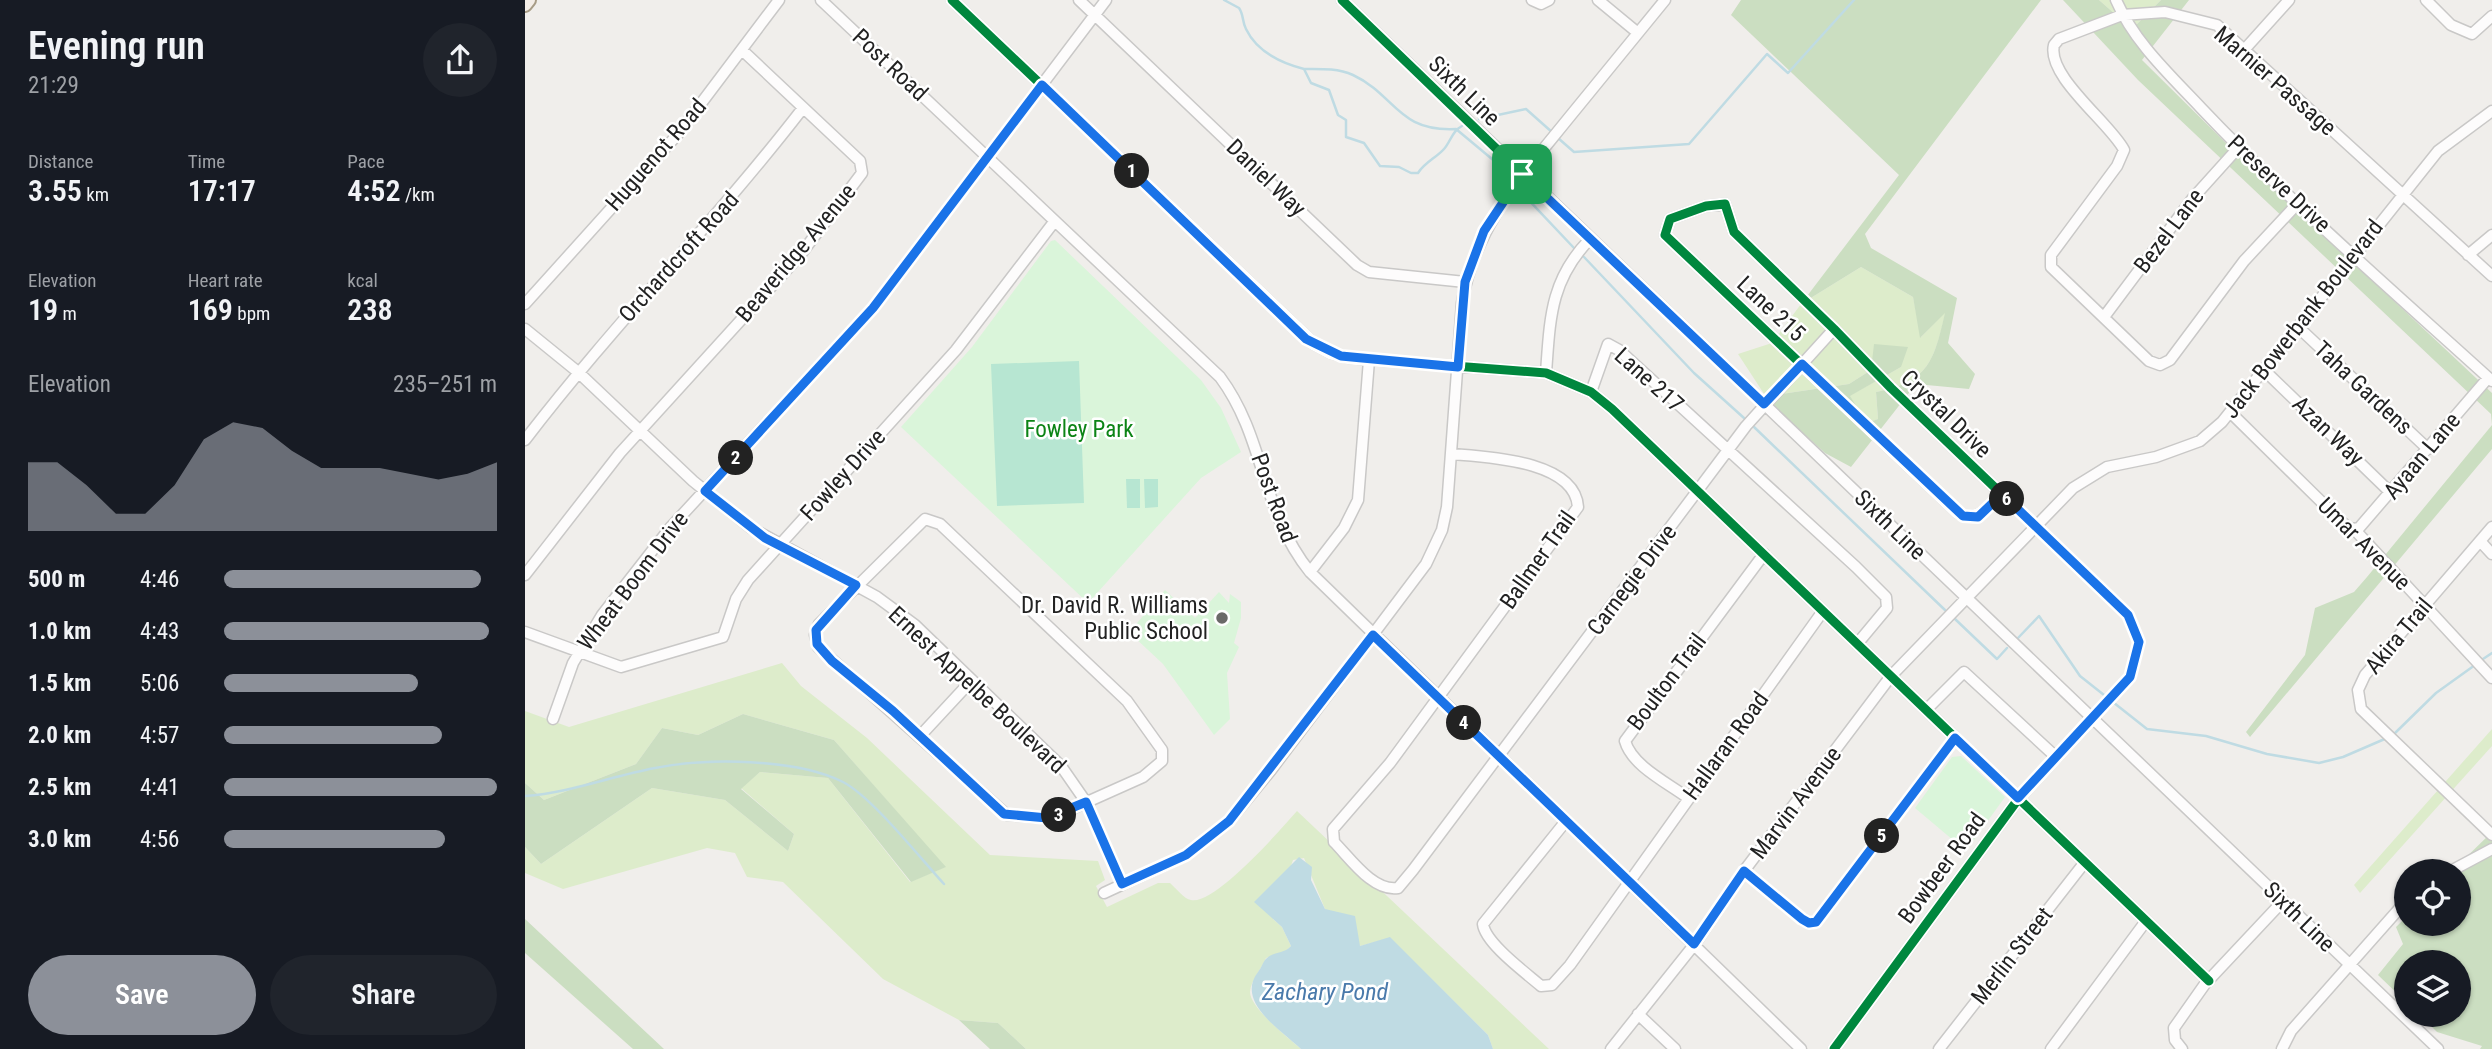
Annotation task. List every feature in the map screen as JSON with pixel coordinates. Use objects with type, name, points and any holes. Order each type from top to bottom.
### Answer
[{"type":"main road","points":[[525,5],[529,0]]},
{"type":"street","name":"Huguenot Road","points":[[525,304],[678,134],[779,0]]},
{"type":"street","name":"Post Road","points":[[821,0],[1188,346],[1232,394],[1253,440],[1286,538],[1310,572],[1801,1049]]},
{"type":"street","points":[[952,0],[1306,339],[1331,353],[1369,360],[1546,373],[1591,392],[1698,491],[2209,981]]},
{"type":"street","name":"Daniel Way","points":[[1079,0],[1357,265],[1369,272],[1465,282]]},
{"type":"street","name":"Wheat Boom Drive","points":[[553,719],[577,653],[602,615],[666,533],[873,308],[1106,0]]},
{"type":"street","name":"Sixth Line","points":[[1342,0],[2438,1049]]},
{"type":"street","points":[[1532,0],[1541,4],[1549,0]]},
{"type":"street","points":[[1598,0],[1638,33]]},
{"type":"street","points":[[1104,893],[1186,855],[1229,821],[1426,564],[1439,538],[1447,508],[1465,282],[1484,231],[1522,174],[1665,0]]},
{"type":"street","name":"Preserve Drive","points":[[2116,0],[2122,15],[2149,52],[2238,148],[2490,380]]},
{"type":"street","points":[[2244,50],[2290,0]]},
{"type":"street","points":[[2426,0],[2451,25],[2472,34],[2492,16]]},
{"type":"street","name":"Marnier Passage","points":[[2298,203],[2245,261],[2165,362],[2160,365],[2149,361],[2054,271],[2049,262],[2056,247],[2122,160],[2124,150],[2075,93],[2052,51],[2059,39],[2122,15],[2165,12],[2217,25],[2492,276]]},
{"type":"street","name":"Beaveridge Avenue","points":[[525,575],[640,430],[801,254],[860,178],[860,161],[742,50]]},
{"type":"street","name":"Orchardcroft Road","points":[[525,440],[578,372],[741,188],[803,107]]},
{"type":"street","name":"Jack Bowerbank Boulevard","points":[[1965,598],[2035,524],[2091,475],[2107,467],[2156,457],[2200,441],[2231,413],[2438,151],[2492,111]]},
{"type":"street","name":"Bezel Lane","points":[[2104,317],[2193,198],[2238,148]]},
{"type":"street","name":"Crystal Drive","points":[[1725,204],[1734,232],[1834,328],[1891,388],[2128,615],[2139,642],[2130,677],[2092,719]]},
{"type":"street","name":"Lane 215","points":[[1725,204],[1675,215],[1665,226],[1665,235],[1963,516],[1978,517],[2002,494]]},
{"type":"street","name":"Fowley Drive","points":[[525,632],[621,667],[718,640],[726,633],[736,599],[779,546],[956,350],[1054,222]]},
{"type":"street","points":[[2468,255],[2492,235]]},
{"type":"street","points":[[1546,373],[1551,307],[1573,257],[1590,239]]},
{"type":"street","name":"Taha Gardens","points":[[2298,327],[2428,449]]},
{"type":"street","name":"Carnegie Drive","points":[[1438,698],[1390,763],[1333,829],[1333,842],[1384,888],[1398,888],[1500,757],[1727,451],[1764,404],[1834,328]]},
{"type":"street","name":"Ernest Appelbe Boulevard","points":[[525,329],[578,372],[705,491],[751,528],[779,546],[856,585],[903,616],[972,680],[1052,756],[1086,802],[1122,884]]},
{"type":"street","name":"Lane 217","points":[[1591,392],[1608,344],[1619,349],[1727,451]]},
{"type":"street","points":[[1310,572],[1351,517],[1358,500],[1369,360]]},
{"type":"street","name":"Azan Way","points":[[2265,370],[2391,493]]},
{"type":"street","name":"Ayaan Lane","points":[[2354,529],[2359,528],[2391,493],[2490,380]]},
{"type":"street","name":"Umar Avenue","points":[[2231,413],[2347,527],[2354,529],[2492,678]]},
{"type":"street","points":[[1727,451],[1886,597],[1887,608],[1857,644]]},
{"type":"street","name":"Ballmer Trail","points":[[1438,698],[1578,507],[1577,497],[1570,489],[1539,467],[1505,459],[1452,454]]},
{"type":"street","points":[[922,520],[935,520],[1127,701],[1160,746],[1163,758],[1159,765],[1132,782],[1047,818],[1004,814],[920,736],[834,663],[817,644],[815,632],[819,624],[856,585],[922,520]]},
{"type":"street","name":"Akira Trail","points":[[2492,527],[2365,675],[2358,690],[2361,709],[2492,835]]},
{"type":"street","points":[[2480,541],[2492,554]]},
{"type":"street","name":"Boulton Trail","points":[[1688,799],[1637,761],[1628,752],[1625,741],[1763,554]]},
{"type":"street","name":"Marvin Avenue","points":[[1611,1049],[1694,944],[1744,871],[1891,676],[1965,598]]},
{"type":"street","name":"Hallaran Road","points":[[1566,821],[1483,925],[1484,932],[1495,944],[1541,986],[1552,985],[1823,611]]},
{"type":"street","points":[[1926,710],[1964,672],[2056,757]]},
{"type":"street","points":[[920,736],[972,680]]},
{"type":"street","name":"Bowbeer Road","points":[[1834,1049],[2018,798],[2092,719]]},
{"type":"street","points":[[1744,871],[1802,919],[1809,923],[1816,922],[1955,738]]},
{"type":"street","points":[[2471,860],[2492,849]]},
{"type":"street","name":"Merlin Street","points":[[1939,1049],[2085,862]]},
{"type":"street","points":[[2182,1049],[2175,1040],[2173,1028],[2209,981],[2283,901]]},
{"type":"street","points":[[2282,1049],[2291,1031],[2394,914]]},
{"type":"street","points":[[2054,1048],[2146,921]]},
{"type":"street","points":[[1638,1014],[1675,1049]]},
{"type":"green space","points":[[1741,0],[2041,0],[1865,234],[1871,248],[1957,298],[1948,343],[1975,374],[1969,389],[1916,384],[1851,467],[1825,453],[1770,403],[1774,395],[1849,384],[1871,370],[1874,344],[1908,347],[1901,367],[1850,396],[1867,423],[1878,419],[1876,392],[1908,382],[1926,366],[1937,344],[1945,313],[1920,338],[1913,297],[1861,267],[1801,304],[1899,175],[1731,15]]},
{"type":"green space","points":[[2063,0],[2099,0],[2132,29],[2161,0],[2189,0],[2142,60],[2230,147],[2492,393],[2492,425],[2491,414],[2138,80]]},
{"type":"green space","points":[[2099,0],[2161,0],[2132,29]]},
{"type":"green space","name":"Fowley Park","points":[[1055,240],[1201,380],[1221,408],[1241,452],[1201,478],[1088,603],[901,427],[972,347],[1051,241]]},
{"type":"green space","points":[[1861,267],[1913,297],[1921,337],[1946,311],[1938,342],[1927,366],[1908,382],[1876,392],[1878,419],[1868,423],[1849,396],[1901,367],[1871,370],[1849,384],[1775,395],[1770,403],[1738,354],[1772,343],[1801,304]]},
{"type":"green space","points":[[1079,361],[1084,503],[997,506],[991,364]]},
{"type":"green space","points":[[2492,425],[2492,449],[2250,737],[2246,732],[2305,655],[2315,608],[2354,592]]},
{"type":"green space","points":[[1126,479],[1140,479],[1140,508],[1127,508]]},
{"type":"green space","points":[[1144,479],[1158,479],[1158,507],[1145,508]]},
{"type":"green space","points":[[1165,590],[1195,618],[1219,592],[1229,603],[1230,594],[1241,602],[1241,618],[1234,643],[1239,647],[1227,673],[1230,719],[1214,735],[1163,664],[1132,635],[1132,629]]},
{"type":"green space","points":[[782,663],[801,686],[867,738],[990,855],[1098,861],[1105,880],[1096,886],[1107,907],[1158,883],[1170,883],[1188,899],[1202,899],[1231,879],[1297,811],[1549,1049],[1493,1049],[1488,1035],[1390,938],[1360,946],[1325,909],[1304,858],[1293,860],[1273,919],[1282,927],[1291,946],[1285,952],[1266,958],[1250,992],[1263,1014],[1301,1049],[1026,1049],[998,1023],[959,1020],[883,979],[783,882],[747,877],[735,853],[707,848],[563,889],[525,873],[525,847],[541,864],[652,788],[725,800],[788,851],[794,834],[741,788],[760,772],[828,778],[910,882],[945,867],[834,740],[743,714],[698,735],[662,728],[636,764],[544,800],[525,783],[525,711],[569,727]]},
{"type":"green space","points":[[743,714],[834,740],[946,867],[911,882],[828,778],[760,772],[741,789],[794,834],[788,851],[725,800],[652,788],[541,864],[525,847],[525,783],[544,800],[636,764],[662,728],[698,735]]},
{"type":"green space","points":[[2492,729],[2492,746],[2360,893],[2354,885]]},
{"type":"green space","points":[[1961,756],[2005,797],[1966,851],[1915,808],[1952,757]]},
{"type":"green space","points":[[2492,832],[2492,1049],[2480,1049],[2482,1046],[2437,1032],[2432,1027],[2471,1027],[2471,950],[2398,950],[2403,944],[2400,936],[2471,936],[2471,859],[2464,859]]},
{"type":"green space","points":[[525,919],[664,1049],[633,1049],[525,953]]},
{"type":"green space","points":[[2394,955],[2394,990],[2378,975]]},
{"type":"green space","points":[[959,1020],[998,1023],[1026,1049],[990,1049]]},
{"type":"water","name":"Zachary Pond","points":[[1299,857],[1312,867],[1311,880],[1325,909],[1355,916],[1360,946],[1390,937],[1488,1035],[1493,1049],[1301,1049],[1263,1015],[1252,994],[1252,983],[1266,959],[1291,946],[1282,927],[1254,902]]},
{"type":"waterway","points":[[1224,0],[1239,8],[1246,29],[1256,44],[1278,60],[1304,69],[1311,83],[1329,90],[1338,115],[1346,120],[1346,137],[1364,143],[1380,166],[1399,167],[1411,173],[1418,173],[1444,149],[1462,126]]},
{"type":"waterway","points":[[1558,138],[1574,152],[1689,144],[1767,54],[1788,73],[1854,0]]},
{"type":"waterway","points":[[1304,69],[1335,70],[1353,75],[1379,92],[1409,119],[1421,125],[1456,129],[1498,164]]},
{"type":"waterway","points":[[1479,119],[1526,109],[1553,133]]},
{"type":"waterway","points":[[1521,192],[1574,248]]},
{"type":"waterway","points":[[1584,257],[1694,373],[1744,418]]},
{"type":"waterway","points":[[1754,427],[1945,610]]},
{"type":"waterway","points":[[2018,638],[2039,616],[2080,676],[2147,729],[2206,736],[2267,754],[2319,763],[2343,757],[2387,738]]},
{"type":"waterway","points":[[1955,619],[1997,659],[2007,648]]},
{"type":"waterway","points":[[2480,661],[2492,653]]},
{"type":"waterway","points":[[2393,735],[2436,693],[2475,665]]},
{"type":"waterway","points":[[525,796],[676,765],[751,762],[801,768],[843,782],[855,790],[881,814],[944,884]]},
{"type":"cycle path","points":[[952,0],[1314,344],[1331,353],[1350,358],[1546,373],[1591,392],[1612,409],[2209,981]]},
{"type":"cycle path","points":[[1342,0],[1590,239]]},
{"type":"cycle path","points":[[1834,1049],[2019,798],[2130,677],[2139,642],[2128,615],[1891,388],[1734,232],[1725,204],[1706,206],[1670,219],[1665,235],[1957,512],[1971,516],[1982,513],[1987,509],[1992,504],[1997,499],[2002,494]]},
{"type":"place","name":"Dr. David R. Williams Public School","points":[[1222,618]]},
{"type":"route","points":[[1042,85],[1306,339],[1341,356],[1458,367],[1465,282],[1484,231],[1522,174],[1764,404],[1802,364],[1963,516],[1978,517],[2002,494],[2128,615],[2139,642],[2130,677],[2018,798],[1955,738],[1816,922],[1809,923],[1802,919],[1744,871],[1694,944],[1373,635],[1243,806],[1218,832],[1186,855],[1122,884],[1086,802],[1047,818],[1004,814],[893,711],[832,661],[818,647],[816,630],[856,585],[765,538],[705,491],[873,308],[1042,85]]}]
